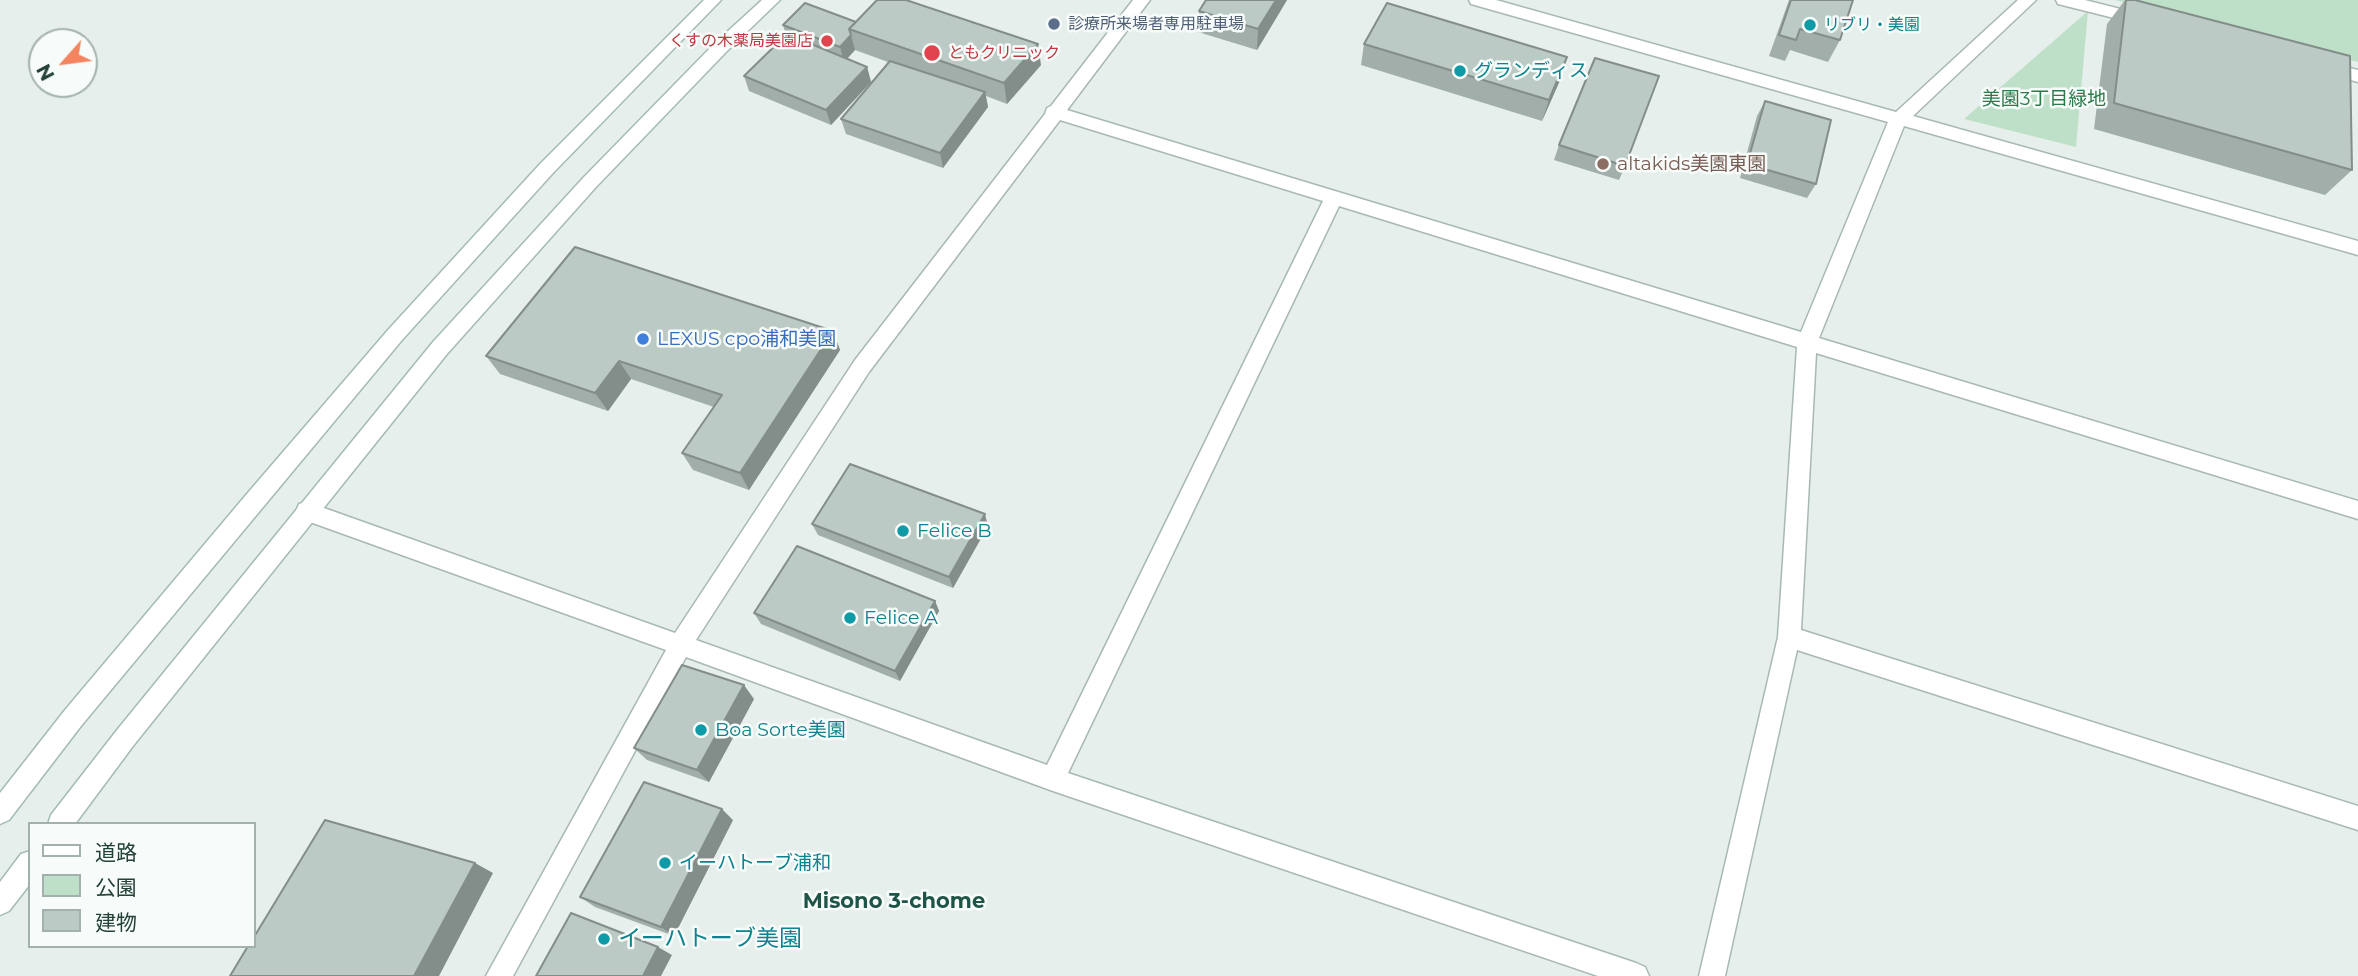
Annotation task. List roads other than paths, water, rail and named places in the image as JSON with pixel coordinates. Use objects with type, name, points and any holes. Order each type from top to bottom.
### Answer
[{"type":"street","points":[[0,812],[73,718],[227,532],[395,335],[546,169],[713,0]]},
{"type":"street","points":[[62,822],[307,511],[440,348],[573,201],[722,47],[772,0]]},
{"type":"street","points":[[499,976],[681,645],[862,366],[1053,112],[1142,0]]},
{"type":"street","points":[[1478,0],[2358,248]]},
{"type":"street","points":[[1712,976],[1789,637],[1807,342],[1898,120],[2028,0]]},
{"type":"street","points":[[2063,0],[2157,24]]},
{"type":"street","points":[[2304,62],[2358,76]]},
{"type":"street","points":[[1053,112],[2358,510]]},
{"type":"street","points":[[1053,779],[1334,198]]},
{"type":"street","points":[[307,511],[1053,779],[1636,976]]},
{"type":"street","points":[[1789,637],[2358,818]]},
{"type":"street","points":[[0,902],[28,866]]},
{"type":"place","name":"診療所来場者専用駐車場","points":[[1054,24]]},
{"type":"place","name":"リブリ・美園","points":[[1810,25]]},
{"type":"place","name":"くすの木薬局美園店","points":[[827,41]]},
{"type":"place","name":"ともクリニック","points":[[932,53]]},
{"type":"place","name":"グランディス","points":[[1460,71]]},
{"type":"place","name":"altakids美園東園","points":[[1603,164]]},
{"type":"place","name":"LEXUS cpo浦和美園","points":[[643,339]]},
{"type":"place","name":"Felice B","points":[[903,531]]},
{"type":"place","name":"Felice A","points":[[850,618]]},
{"type":"place","name":"Boa Sorte美園","points":[[701,730]]},
{"type":"place","name":"イーハトーブ浦和","points":[[665,863]]},
{"type":"place","name":"イーハトーブ美園","points":[[604,939]]},
{"type":"district","name":"Misono 3-chome","points":[[894,902]]},
{"type":"park label","name":"美園3丁目緑地","points":[[2044,99]]}]
